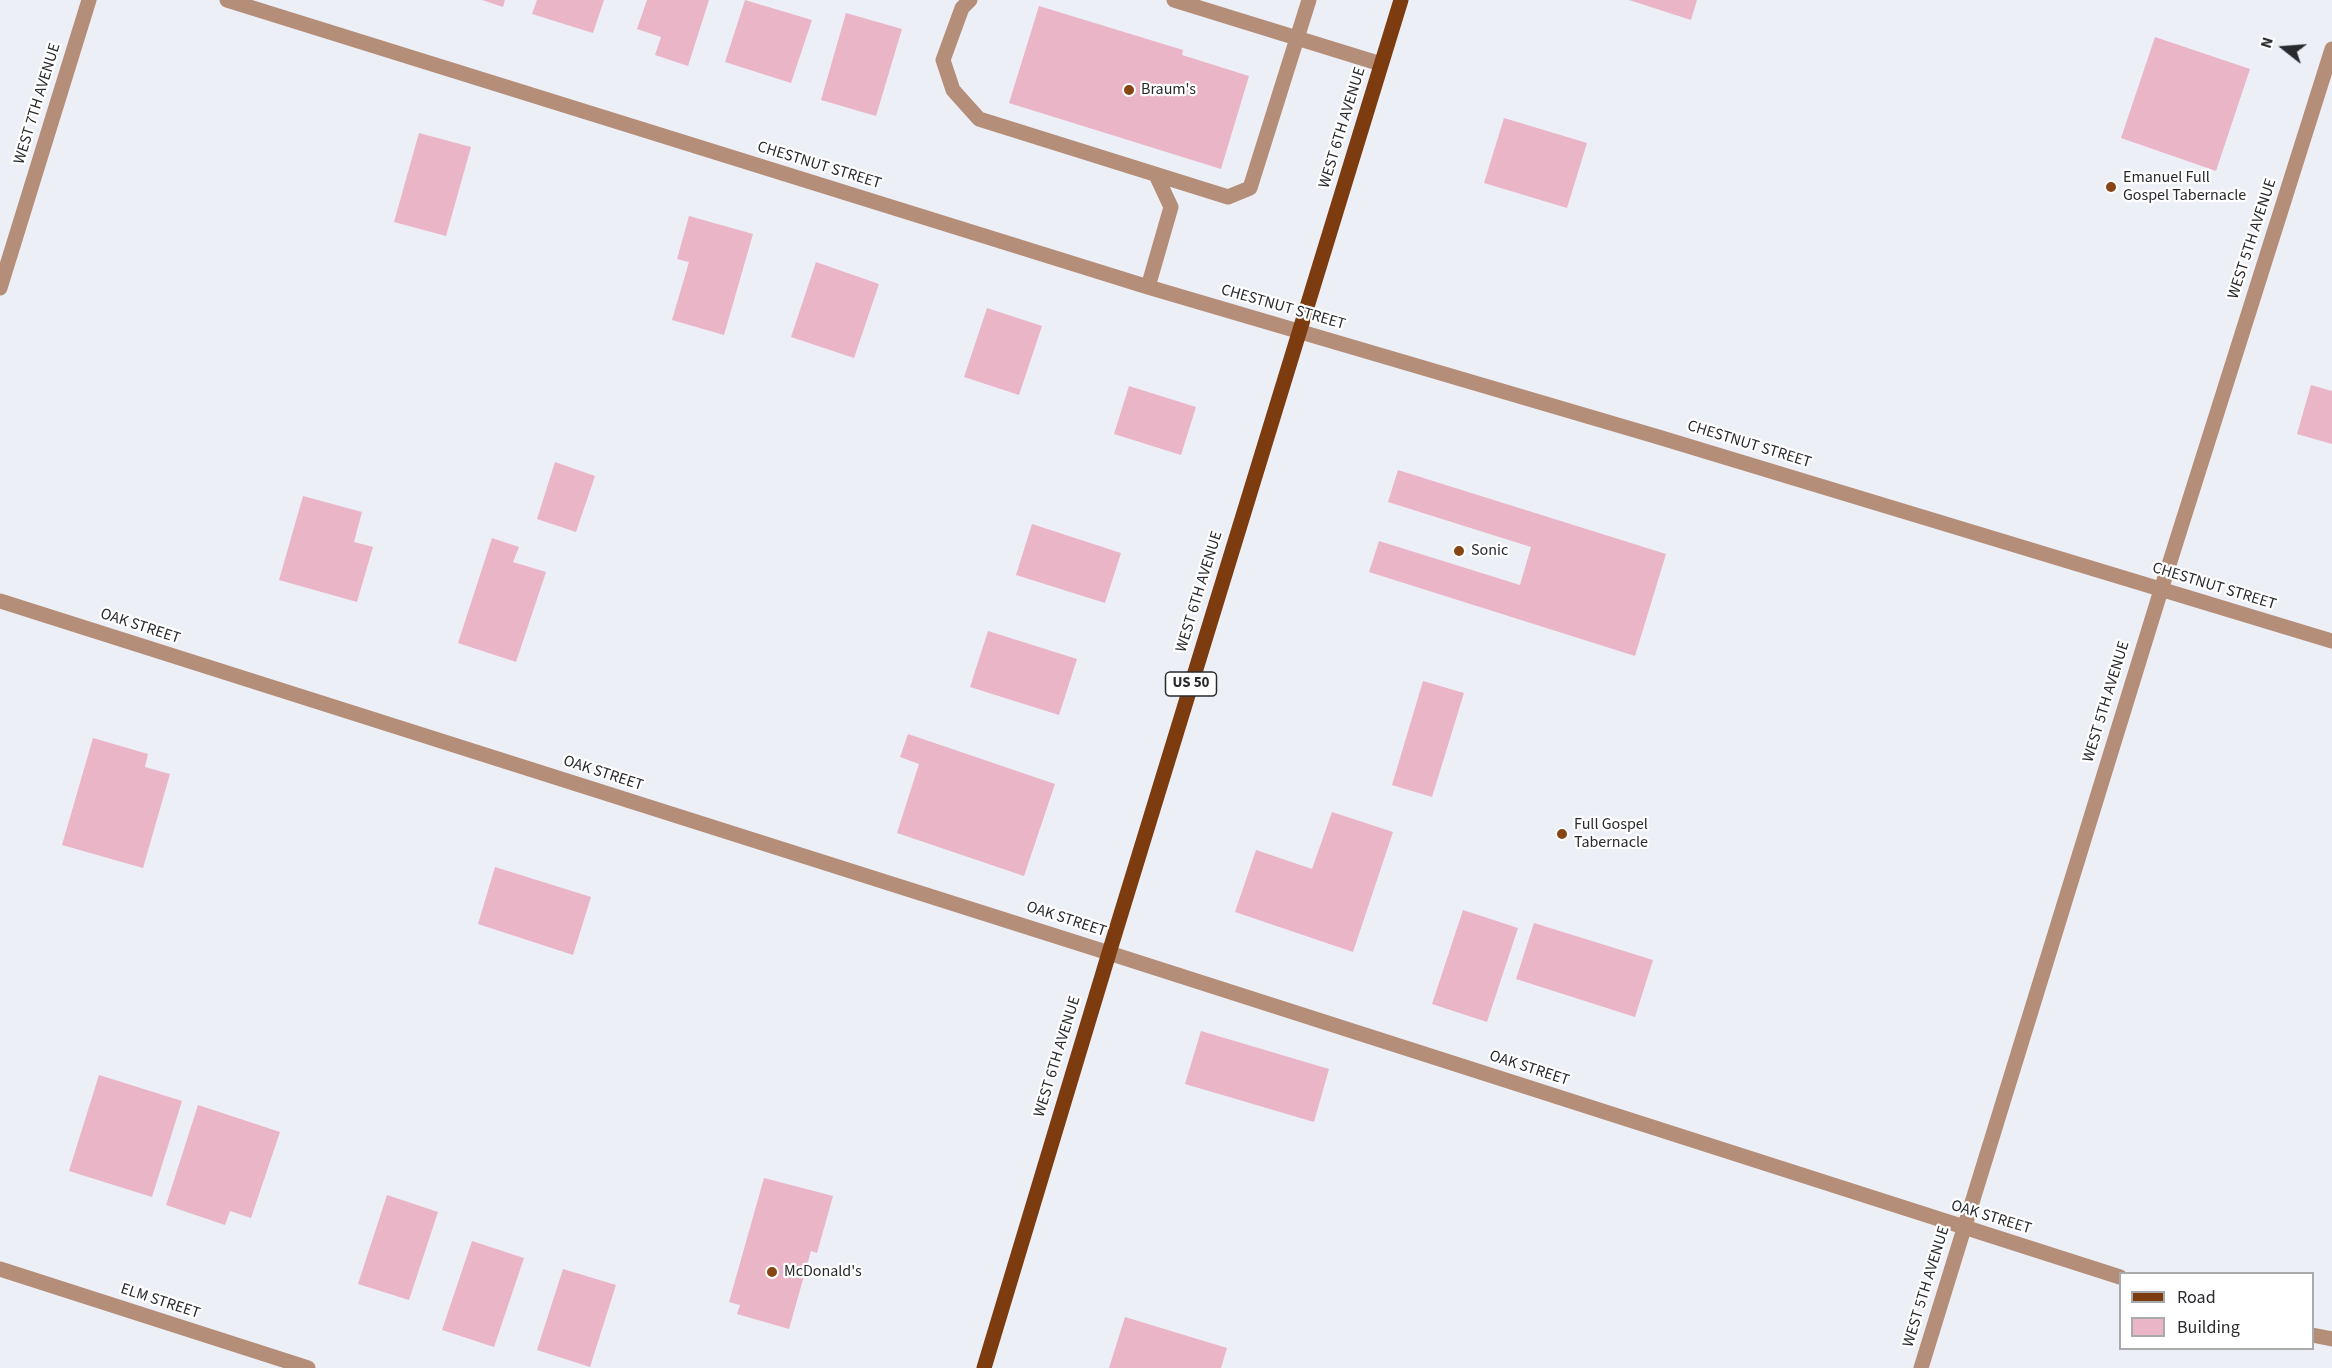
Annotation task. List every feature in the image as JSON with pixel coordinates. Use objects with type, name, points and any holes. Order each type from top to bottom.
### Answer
[{"type":"main road","name":"WEST 6TH AVENUE","points":[[984,1368],[1401,0]]},
{"type":"street","name":"WEST 7TH AVENUE","points":[[0,288],[89,0]]},
{"type":"street","name":"CHESTNUT STREET","points":[[226,0],[1148,287],[1644,432],[2332,641]]},
{"type":"street","points":[[970,0],[962,8],[944,60],[954,90],[979,119],[1228,197],[1250,188],[1309,0]]},
{"type":"street","points":[[1174,0],[1381,64]]},
{"type":"street","name":"WEST 5TH AVENUE","points":[[1921,1368],[2161,590],[2332,49]]},
{"type":"street","points":[[1148,287],[1171,207],[1156,175]]},
{"type":"street","name":"OAK STREET","points":[[0,602],[1109,952],[1964,1229],[2119,1276]]},
{"type":"street","name":"ELM STREET","points":[[0,1269],[309,1368]]},
{"type":"street","points":[[2314,1335],[2332,1339]]},
{"type":"building","points":[[482,0],[505,0],[503,7]]},
{"type":"building","points":[[537,0],[604,0],[593,33],[532,14]]},
{"type":"building","points":[[647,0],[709,0],[688,66],[655,55],[661,37],[637,29]]},
{"type":"building","points":[[745,0],[812,20],[791,83],[725,62]]},
{"type":"building","points":[[1629,0],[1697,0],[1691,20]]},
{"type":"building","name":"Braum's","points":[[1039,6],[1183,50],[1182,55],[1249,76],[1221,169],[1009,103]]},
{"type":"building","points":[[846,13],[902,29],[876,116],[821,100]]},
{"type":"building","points":[[2155,37],[2250,69],[2216,171],[2121,138]]},
{"type":"building","points":[[1504,118],[1587,143],[1567,208],[1484,183]]},
{"type":"building","points":[[419,133],[471,147],[446,236],[394,222]]},
{"type":"building","points":[[689,216],[753,234],[724,335],[672,320],[689,262],[677,259]]},
{"type":"building","points":[[816,262],[879,284],[854,358],[791,337]]},
{"type":"building","points":[[987,308],[1042,326],[1019,395],[964,377]]},
{"type":"building","points":[[2311,385],[2332,391],[2332,444],[2297,434]]},
{"type":"building","points":[[1129,386],[1196,407],[1181,455],[1114,434]]},
{"type":"building","points":[[555,462],[595,476],[576,532],[537,519]]},
{"type":"building","points":[[1398,470],[1666,554],[1635,656],[1369,572],[1379,541],[1520,585],[1531,547],[1388,502]]},
{"type":"building","points":[[303,496],[362,512],[354,542],[373,547],[357,602],[279,580]]},
{"type":"building","points":[[1032,524],[1121,553],[1105,603],[1016,575]]},
{"type":"building","points":[[492,538],[519,547],[513,562],[546,572],[516,662],[458,643]]},
{"type":"building","points":[[988,631],[1077,659],[1059,715],[970,687]]},
{"type":"building","points":[[1423,681],[1464,693],[1432,797],[1392,785]]},
{"type":"building","points":[[908,734],[1055,784],[1024,876],[897,833],[919,764],[900,757]]},
{"type":"building","points":[[93,738],[148,754],[145,767],[170,774],[143,868],[62,845]]},
{"type":"building","points":[[1332,812],[1393,832],[1353,952],[1235,912],[1256,850],[1312,869]]},
{"type":"building","points":[[495,867],[591,897],[573,955],[478,924]]},
{"type":"building","points":[[1463,910],[1518,928],[1487,1022],[1432,1004]]},
{"type":"building","points":[[1534,923],[1653,960],[1635,1017],[1516,979]]},
{"type":"building","points":[[1201,1031],[1329,1069],[1314,1122],[1185,1084]]},
{"type":"building","points":[[99,1075],[182,1101],[152,1197],[69,1171]]},
{"type":"building","points":[[198,1105],[280,1132],[251,1218],[230,1211],[225,1225],[166,1205]]},
{"type":"building","points":[[764,1178],[833,1196],[817,1253],[811,1251],[789,1329],[737,1314],[740,1305],[729,1302]]},
{"type":"building","points":[[387,1195],[438,1212],[409,1300],[358,1284]]},
{"type":"building","points":[[472,1241],[524,1258],[494,1347],[442,1330]]},
{"type":"building","points":[[563,1269],[616,1285],[590,1367],[537,1350]]},
{"type":"building","points":[[1125,1317],[1227,1348],[1221,1368],[1109,1368]]},
{"type":"place","name":"Braum's","points":[[1129,90]]},
{"type":"place","name":"Emanuel Full Gospel Tabernacle","points":[[2111,187]]},
{"type":"place","name":"Sonic","points":[[1459,551]]},
{"type":"place","name":"Full Gospel Tabernacle","points":[[1562,834]]},
{"type":"place","name":"McDonald's","points":[[772,1272]]}]
